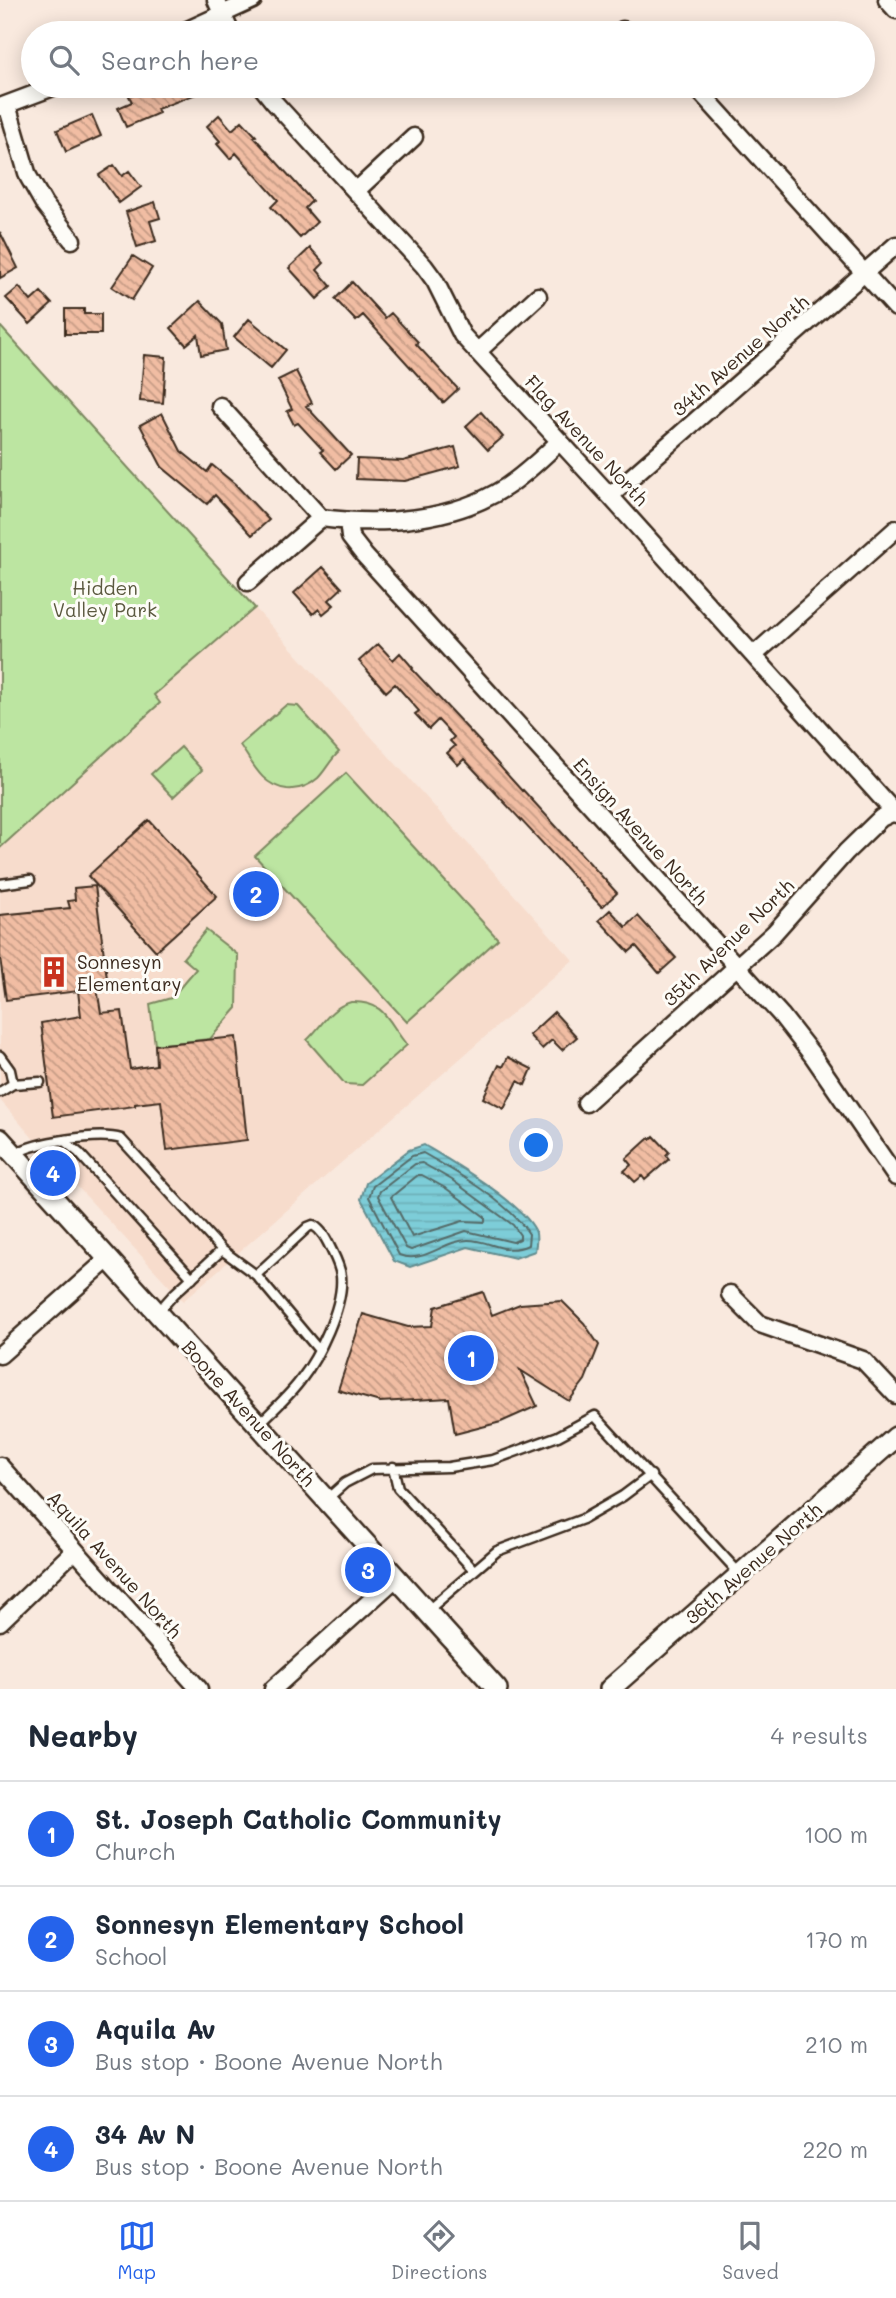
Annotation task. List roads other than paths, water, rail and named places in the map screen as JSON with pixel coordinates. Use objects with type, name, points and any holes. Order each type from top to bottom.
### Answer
[{"type":"street","points":[[216,0],[226,21]]},
{"type":"street","points":[[209,21],[253,0]]},
{"type":"street","points":[[887,0],[896,10]]},
{"type":"street","points":[[24,98],[3,106],[28,176],[44,204],[72,240]]},
{"type":"street","name":"Flag Avenue North","points":[[272,98],[424,266],[462,335],[895,812]]},
{"type":"street","points":[[706,98],[896,308]]},
{"type":"street","points":[[356,191],[414,137]]},
{"type":"street","name":"34th Avenue North","points":[[610,496],[896,245]]},
{"type":"street","points":[[477,352],[538,296]]},
{"type":"street","points":[[219,406],[321,517],[348,521],[398,520],[471,505],[506,487],[560,441]]},
{"type":"street","points":[[248,582],[321,517]]},
{"type":"street","name":"Ensign Avenue North","points":[[348,521],[350,537],[364,555],[781,1016],[813,1056],[896,1177]]},
{"type":"street","points":[[754,655],[896,529]]},
{"type":"street","name":"35th Avenue North","points":[[586,1103],[774,933],[846,852],[881,818],[895,812]]},
{"type":"street","name":"Boone Avenue North","points":[[0,1139],[497,1689]]},
{"type":"street","points":[[0,1355],[108,1259]]},
{"type":"street","points":[[730,1294],[760,1324],[863,1360],[896,1395]]},
{"type":"street","name":"36th Avenue North","points":[[610,1689],[896,1437]]},
{"type":"street","name":"Aquila Avenue North","points":[[0,1466],[199,1689]]},
{"type":"street","points":[[0,1622],[75,1550]]},
{"type":"street","points":[[272,1689],[397,1577]]},
{"type":"lane","points":[[0,884],[30,880]]},
{"type":"lane","points":[[0,1056],[10,1070],[13,1084]]},
{"type":"lane","points":[[0,1092],[13,1084],[40,1082]]},
{"type":"lane","points":[[14,1154],[38,1144],[101,1135],[121,1139],[222,1250],[256,1275],[318,1349]]},
{"type":"lane","points":[[64,1141],[79,1153],[192,1278]]},
{"type":"lane","points":[[256,1275],[313,1225],[318,1228],[333,1254],[341,1276],[334,1316],[310,1367],[299,1383],[259,1424]]},
{"type":"lane","points":[[157,1312],[222,1250]]},
{"type":"lane","points":[[327,1499],[345,1483],[372,1469],[449,1467],[493,1460],[558,1436],[595,1416],[741,1575]]},
{"type":"lane","points":[[393,1467],[398,1488],[474,1569]]},
{"type":"lane","points":[[427,1611],[497,1550],[583,1519],[623,1496],[651,1475]]},
{"type":"water","points":[[424,1145],[485,1183],[516,1207],[535,1230],[535,1251],[515,1258],[468,1247],[410,1267],[394,1261],[361,1199],[366,1183],[409,1150]]},
{"type":"place","name":"Sonnesyn Elementary School","points":[[256,894]]},
{"type":"place","name":"Sonnesyn Elementary","points":[[54,972]]},
{"type":"place","name":"34 Av N","points":[[53,1173]]},
{"type":"place","name":"St. Joseph Catholic Community","points":[[471,1358]]},
{"type":"place","name":"Aquila Av","points":[[368,1570]]},
{"type":"park label","name":"Hidden Valley Park","points":[[105,598]]}]
